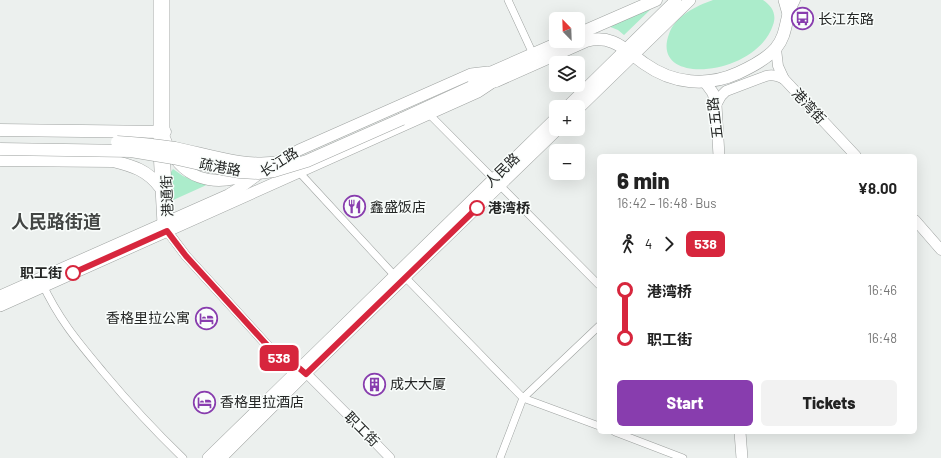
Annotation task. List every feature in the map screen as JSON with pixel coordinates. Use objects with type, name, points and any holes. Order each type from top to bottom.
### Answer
[{"type":"highway","points":[[585,31],[656,0]]},
{"type":"highway","points":[[629,52],[647,65],[673,78],[690,82],[718,80],[751,67],[776,49],[782,39],[787,25],[790,6],[794,0]]},
{"type":"highway","name":"长江路","points":[[494,76],[596,38],[615,42],[629,52]]},
{"type":"highway","name":"长江路","points":[[494,76],[533,54],[549,47]]},
{"type":"highway","name":"疏港路","points":[[0,141],[132,143],[174,148],[243,163],[275,163],[305,156],[494,76]]},
{"type":"highway","name":"疏港路","points":[[0,149],[131,151],[234,171],[274,171],[307,161],[401,116]]},
{"type":"highway","points":[[0,130],[163,134]]},
{"type":"highway","points":[[5,160],[113,161],[143,171],[153,177],[160,187]]},
{"type":"main road","points":[[629,52],[676,0]]},
{"type":"main road","points":[[575,100],[690,0]]},
{"type":"main road","points":[[784,0],[788,14]]},
{"type":"main road","name":"港湾街","points":[[776,49],[778,66],[784,79],[854,154]]},
{"type":"main road","points":[[585,101],[616,64],[647,65]]},
{"type":"main road","name":"长江路","points":[[0,296],[41,282],[228,195],[242,187],[268,167],[299,150],[471,74],[494,76]]},
{"type":"main road","points":[[716,106],[721,96],[726,92],[771,74],[784,79]]},
{"type":"main road","points":[[166,225],[299,172],[478,92],[494,76]]},
{"type":"main road","name":"五五路","points":[[705,82],[713,93],[716,106],[719,154]]},
{"type":"main road","name":"人民路","points":[[497,182],[549,126]]},
{"type":"main road","points":[[163,134],[169,149],[176,160],[186,170],[198,176],[211,180],[232,179],[268,167]]},
{"type":"main road","name":"人民路","points":[[208,458],[302,371],[497,182],[550,136]]},
{"type":"main road","points":[[917,222],[941,250]]},
{"type":"main road","name":"长江路","points":[[0,306],[41,282]]},
{"type":"main road","name":"人民路","points":[[221,458],[302,371]]},
{"type":"main road","points":[[740,434],[742,458]]},
{"type":"street","name":"港通街","points":[[158,0],[166,225]]},
{"type":"street","name":"港通街","points":[[165,0],[163,134],[160,187],[166,225]]},
{"type":"street","points":[[508,0],[533,54]]},
{"type":"street","points":[[429,114],[597,283]]},
{"type":"street","points":[[299,172],[400,276],[523,398],[597,425]]},
{"type":"street","name":"职工街","points":[[166,225],[186,256],[287,367],[302,371],[390,458]]},
{"type":"street","points":[[41,282],[71,334],[133,406],[183,458]]},
{"type":"street","points":[[500,458],[523,398],[597,328]]},
{"type":"street","points":[[620,434],[683,458]]},
{"type":"green space","points":[[713,0],[763,0],[773,11],[773,25],[763,42],[747,56],[728,64],[708,69],[689,68],[675,63],[667,51],[669,34],[672,28],[687,12]]},
{"type":"green space","points":[[651,9],[624,35],[618,30],[608,26]]},
{"type":"green space","points":[[173,169],[192,180],[211,183],[171,201],[171,172]]},
{"type":"bus line","name":"538","points":[[73,273],[167,231],[186,256],[287,367],[299,368],[306,374],[477,208]]},
{"type":"place","name":"长江东路","points":[[802,19]]},
{"type":"place","name":"鑫盛饭店","points":[[355,207]]},
{"type":"place","name":"港湾桥","points":[[477,208]]},
{"type":"place","name":"职工街","points":[[73,273]]},
{"type":"place","name":"香格里拉公寓","points":[[206,318]]},
{"type":"place","name":"成大大厦","points":[[374,384]]},
{"type":"place","name":"香格里拉酒店","points":[[204,402]]},
{"type":"district","name":"人民路街道","points":[[56,222]]}]
